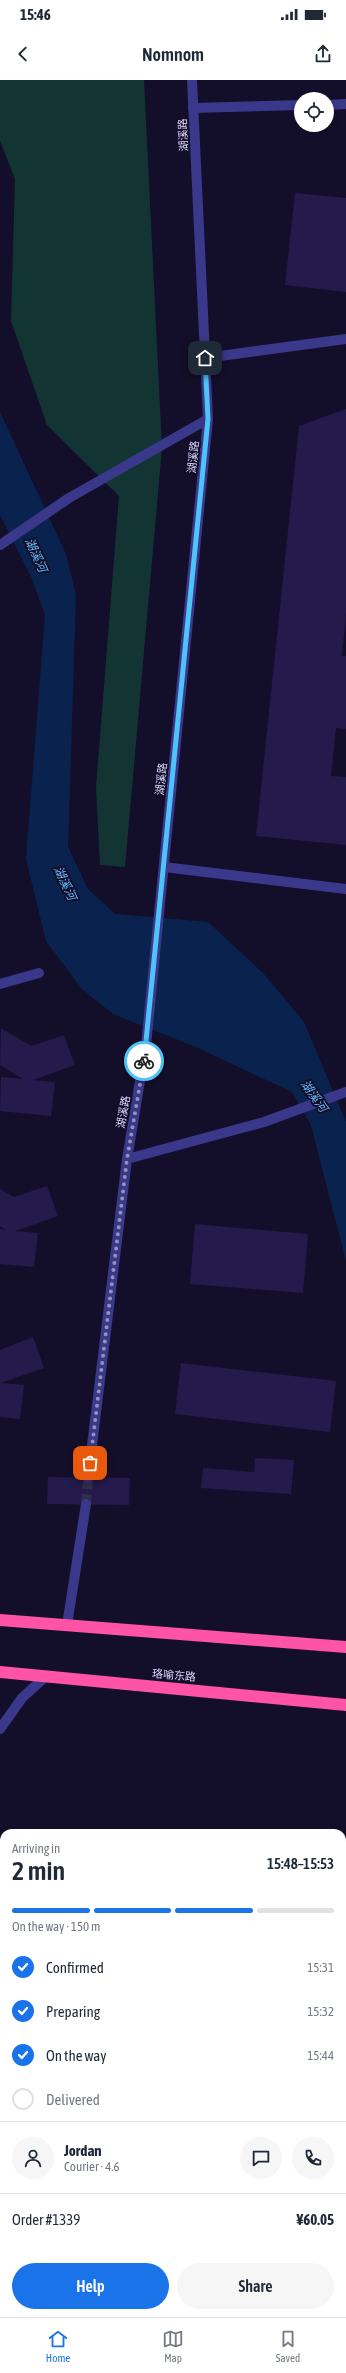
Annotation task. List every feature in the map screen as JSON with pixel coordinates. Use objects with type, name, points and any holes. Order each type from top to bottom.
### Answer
[{"type":"highway","points":[[0,1620],[67,1624],[346,1648]]},
{"type":"highway","name":"珞喻东路","points":[[0,1672],[346,1705]]},
{"type":"street","name":"湖溪路","points":[[88,1478],[127,1159],[146,1045],[208,419],[192,80]]},
{"type":"street","points":[[334,105],[346,104]]},
{"type":"street","points":[[193,108],[294,105]]},
{"type":"street","points":[[205,358],[346,339]]},
{"type":"street","points":[[0,545],[69,498],[208,419]]},
{"type":"street","points":[[164,867],[346,889]]},
{"type":"street","points":[[0,984],[39,973]]},
{"type":"street","points":[[127,1159],[264,1122],[346,1092]]},
{"type":"street","points":[[67,1624],[86,1504]]},
{"type":"street","points":[[0,1729],[22,1698],[46,1676]]},
{"type":"green space","points":[[0,80],[144,80],[162,448],[125,867],[100,865],[96,787],[119,496],[47,425],[11,321],[15,179],[0,141]]},
{"type":"water","name":"湖溪河","points":[[0,412],[66,554],[76,595],[68,847],[88,889],[115,914],[208,922],[263,973],[304,1022],[346,1122],[346,1261],[311,1125],[292,1092],[196,1047],[113,1014],[82,989],[46,941],[26,859],[45,615],[32,579],[0,515]]},
{"type":"building","points":[[295,193],[346,198],[346,292],[285,285]]},
{"type":"building","points":[[346,409],[346,614],[342,656],[346,656],[346,729],[336,728],[331,776],[346,777],[346,845],[256,836],[299,426]]},
{"type":"building","points":[[1,1028],[31,1046],[64,1035],[75,1065],[33,1080],[55,1082],[51,1116],[0,1111],[1,1077],[23,1079],[0,1065]]},
{"type":"building","points":[[47,1186],[58,1216],[15,1231],[38,1233],[34,1267],[0,1264],[0,1229],[6,1230],[0,1226],[0,1189],[14,1197]]},
{"type":"building","points":[[195,1224],[308,1234],[303,1293],[190,1284]]},
{"type":"building","points":[[33,1337],[44,1368],[1,1383],[24,1385],[20,1419],[0,1417],[0,1350]]},
{"type":"building","points":[[181,1363],[336,1381],[330,1432],[175,1414]]},
{"type":"building","points":[[255,1458],[294,1460],[291,1494],[201,1488],[203,1468],[254,1472]]},
{"type":"building","points":[[48,1477],[130,1478],[129,1505],[47,1504]]},
{"type":"tunnel","points":[[86,1504],[88,1478]]},
{"type":"way so far","points":[[90,1463],[127,1159],[144,1061]]},
{"type":"route","points":[[144,1061],[208,419],[205,358]]}]
